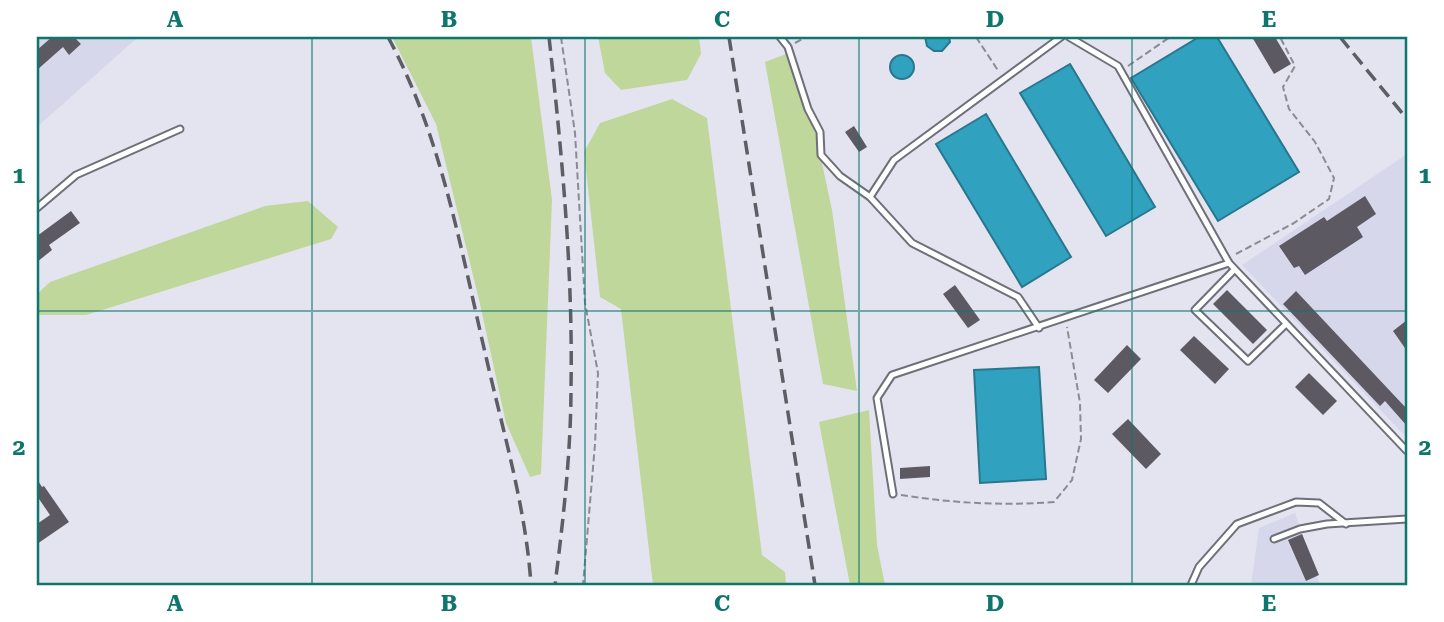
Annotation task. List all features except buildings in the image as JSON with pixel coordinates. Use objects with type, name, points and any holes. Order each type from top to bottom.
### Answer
[{"type":"lane","points":[[780,37],[788,47],[808,109],[820,132],[821,155],[840,176],[870,197],[912,243],[1018,297],[1039,328]]},
{"type":"lane","points":[[870,197],[894,160],[1061,37]]},
{"type":"lane","points":[[1069,37],[1118,66],[1227,262],[1407,451]]},
{"type":"lane","points":[[37,208],[76,175],[180,129]]},
{"type":"lane","points":[[893,494],[877,398],[892,375],[1039,328],[1227,262]]},
{"type":"lane","points":[[1234,270],[1195,310],[1248,361],[1286,324]]},
{"type":"lane","points":[[1191,585],[1199,568],[1237,524],[1296,502],[1319,503],[1346,523]]},
{"type":"lane","points":[[1273,539],[1300,528],[1407,519]]},
{"type":"path","points":[[561,37],[575,133],[585,303],[598,373],[583,585]]},
{"type":"path","points":[[788,47],[806,37]]},
{"type":"path","points":[[976,37],[1004,79]]},
{"type":"path","points":[[1121,71],[1170,37]]},
{"type":"path","points":[[1227,262],[1294,223],[1328,199],[1334,178],[1315,142],[1289,109],[1283,87],[1295,66],[1280,37]]},
{"type":"path","points":[[893,494],[954,502],[1013,505],[1054,502],[1072,480],[1081,439],[1077,378],[1065,319]]},
{"type":"shaded area","points":[[37,37],[138,37],[37,127]]},
{"type":"shaded area","points":[[1407,154],[1407,438],[1242,265]]},
{"type":"shaded area","points":[[1295,513],[1320,585],[1251,585],[1259,528]]},
{"type":"green space","points":[[392,37],[531,37],[552,200],[541,474],[530,477],[506,423],[436,124]]},
{"type":"green space","points":[[598,37],[699,37],[701,54],[687,80],[621,90],[605,73]]},
{"type":"green space","points":[[786,54],[816,135],[832,210],[857,391],[823,384],[765,62]]},
{"type":"green space","points":[[672,99],[707,118],[762,555],[785,572],[786,585],[653,585],[621,309],[600,297],[584,152],[600,123]]},
{"type":"green space","points":[[308,201],[338,227],[331,239],[86,315],[39,315],[37,294],[50,282],[265,206]]},
{"type":"green space","points":[[869,410],[877,545],[885,585],[850,585],[819,422]]},
{"type":"water","points":[[925,37],[949,37],[950,42],[942,51],[934,51],[927,46]]},
{"type":"water","points":[[1199,37],[1217,37],[1299,172],[1218,221],[1131,78]]},
{"type":"water","points":[[897,55],[907,55],[914,62],[914,72],[907,79],[897,79],[890,72],[890,62]]},
{"type":"water","points":[[1070,64],[1155,207],[1106,236],[1020,93]]},
{"type":"water","points":[[986,114],[1071,257],[1022,287],[936,144]]},
{"type":"water","points":[[1039,367],[1046,479],[980,483],[974,370]]},
{"type":"railway","points":[[388,37],[423,114],[448,195],[514,472],[531,585]]},
{"type":"railway","points":[[549,37],[566,213],[571,344],[568,462],[555,585]]},
{"type":"railway","points":[[729,37],[815,585]]},
{"type":"railway","points":[[1340,37],[1407,119]]}]
